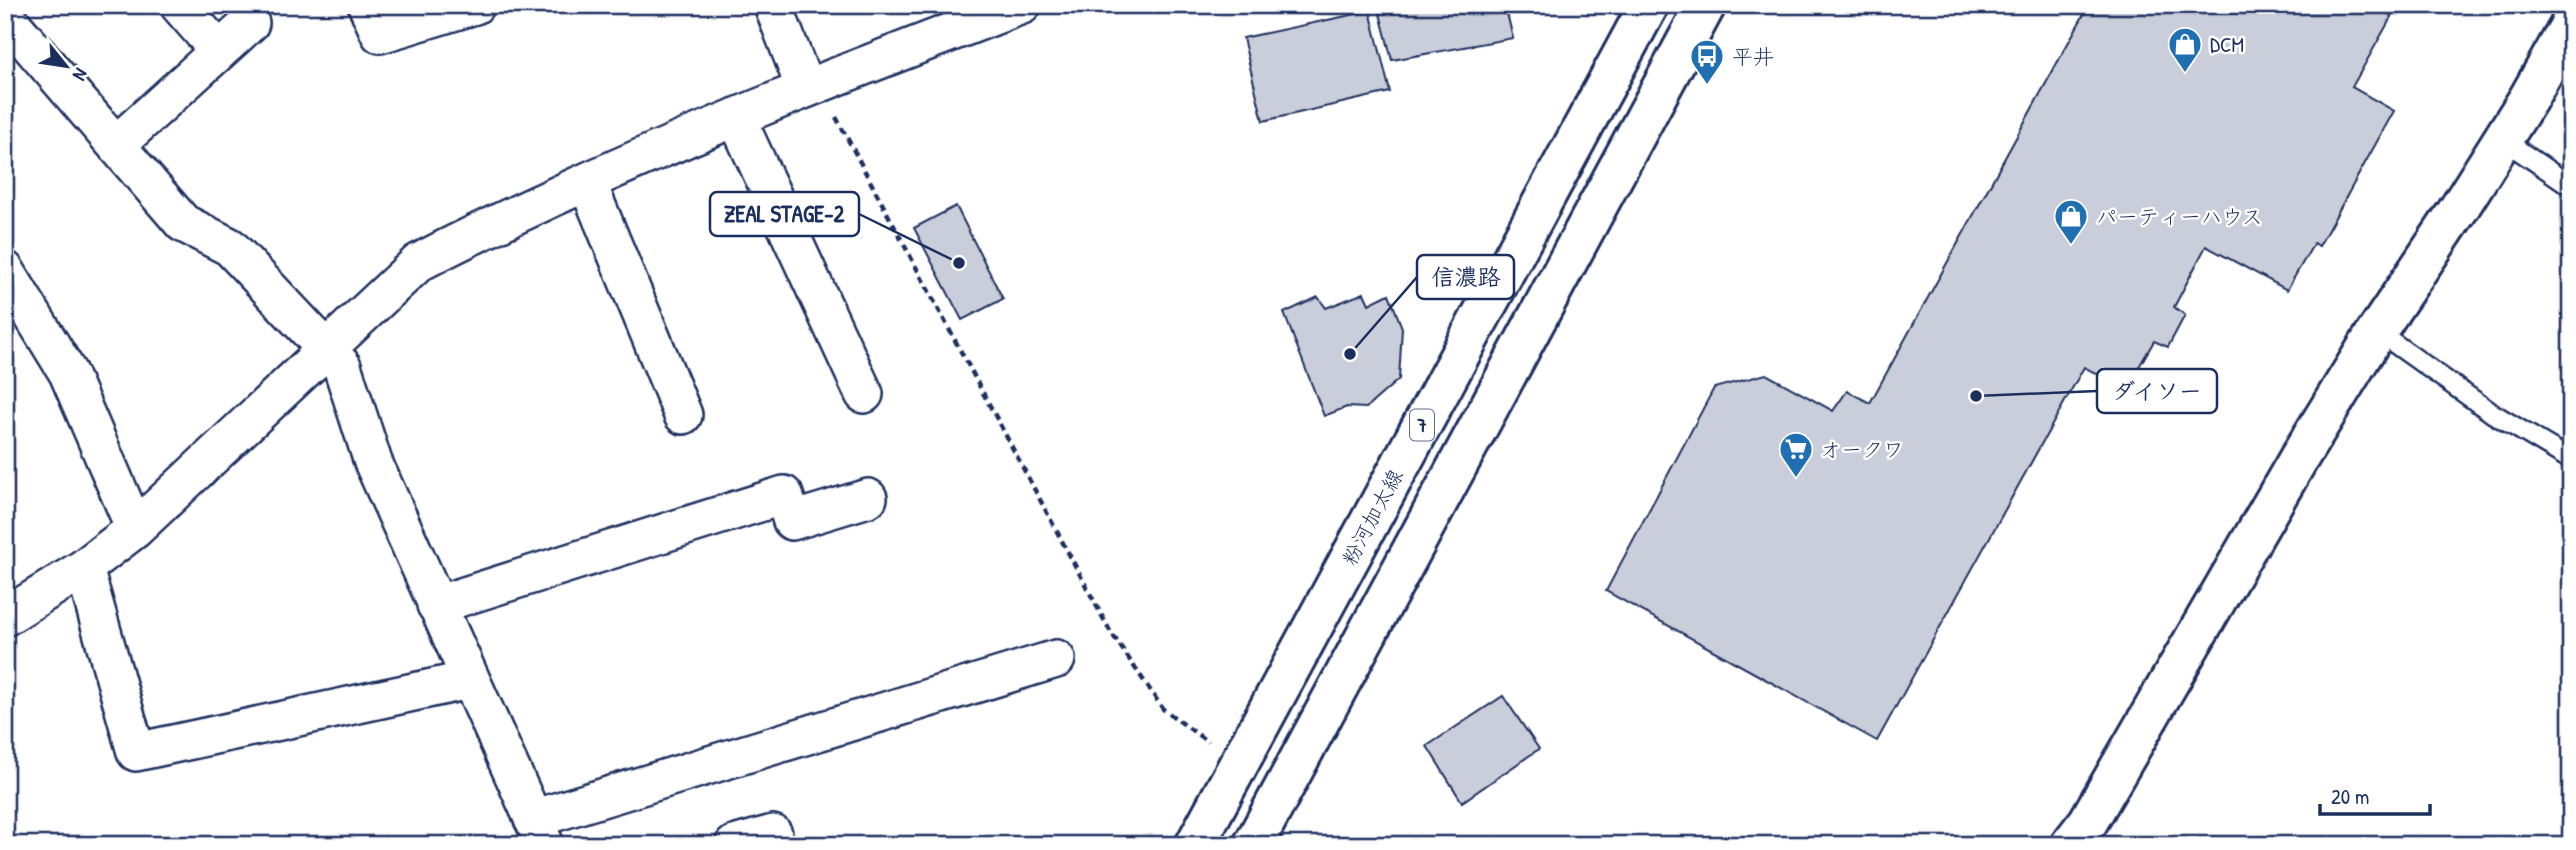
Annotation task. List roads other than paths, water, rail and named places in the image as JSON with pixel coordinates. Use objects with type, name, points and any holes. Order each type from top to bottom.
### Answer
[{"type":"main road","name":"粉河加太線","points":[[1195,845],[1649,5]]},
{"type":"main road","points":[[1253,845],[1706,5]]},
{"type":"main road","points":[[2070,845],[2088,822],[2299,457],[2502,139],[2571,23]]},
{"type":"street","points":[[178,5],[219,51]]},
{"type":"street","points":[[367,5],[380,34],[475,5]]},
{"type":"street","points":[[773,5],[817,84]]},
{"type":"street","points":[[5,617],[84,568],[135,529],[418,263],[461,240],[587,182],[736,117],[1022,5]]},
{"type":"street","points":[[5,16],[183,223],[230,247],[342,366],[373,463],[539,832],[1056,659]]},
{"type":"street","points":[[116,145],[250,23]]},
{"type":"street","points":[[736,117],[864,394]]},
{"type":"street","points":[[587,182],[683,415]]},
{"type":"street","points":[[5,270],[68,373],[135,529]]},
{"type":"street","points":[[436,605],[783,495],[792,521],[867,498]]},
{"type":"street","points":[[84,568],[136,752],[469,680]]},
{"type":"street","points":[[734,845],[773,834]]},
{"type":"lane","points":[[2502,139],[2571,186]]},
{"type":"lane","points":[[2377,331],[2492,413],[2571,460]]},
{"type":"place","name":"DCM","points":[[2185,74]]},
{"type":"place","name":"平井","points":[[1707,86]]},
{"type":"place","name":"パーティーハウス","points":[[2071,246]]},
{"type":"place","name":"ZEAL STAGE-2","points":[[959,263]]},
{"type":"place","name":"信濃路","points":[[1350,354]]},
{"type":"place","name":"ダイソー","points":[[1976,396]]},
{"type":"place","name":"オークワ","points":[[1796,479]]}]
